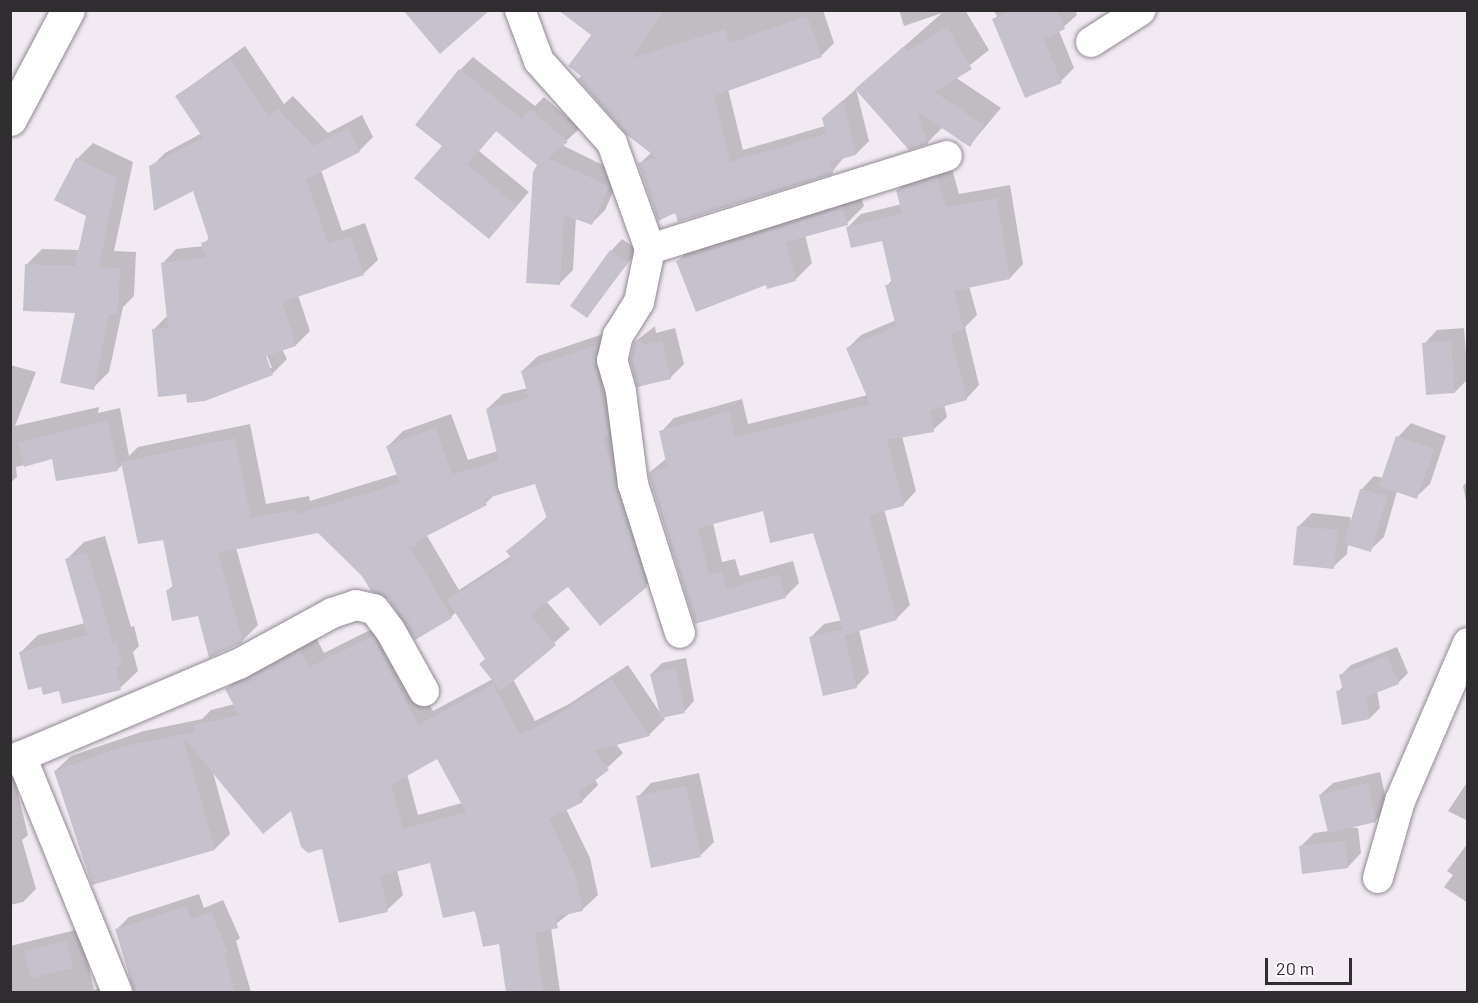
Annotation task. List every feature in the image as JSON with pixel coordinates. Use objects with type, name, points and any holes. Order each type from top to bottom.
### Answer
[{"type":"main road","points":[[10,119],[68,10]]},
{"type":"street","points":[[520,10],[539,61],[612,143],[650,249],[639,302],[618,335],[612,360],[621,392],[633,484],[680,633]]},
{"type":"street","points":[[1090,42],[1141,10]]},
{"type":"street","points":[[650,249],[947,156]]},
{"type":"street","points":[[117,993],[16,759],[239,664],[332,613],[356,605],[364,604],[379,616],[424,691]]},
{"type":"street","points":[[1378,878],[1400,801],[1467,643]]},
{"type":"building","points":[[403,10],[490,10],[440,54]]},
{"type":"building","points":[[558,10],[664,10],[632,58],[725,29],[730,43],[807,16],[822,57],[714,96],[730,162],[826,134],[822,118],[843,100],[856,155],[830,162],[833,174],[678,222],[675,213],[658,221],[638,163],[657,158],[627,135],[578,79],[581,76],[568,66],[591,35]]},
{"type":"building","points":[[1013,10],[1057,10],[1065,29],[1044,39],[1062,83],[1025,98],[992,19]]},
{"type":"building","points":[[947,27],[972,69],[934,92],[984,125],[970,147],[918,112],[928,144],[909,150],[855,89],[903,47],[907,51]]},
{"type":"building","points":[[231,59],[269,117],[278,109],[313,146],[348,128],[360,152],[306,179],[328,244],[351,236],[364,275],[282,302],[296,346],[266,356],[273,375],[205,401],[187,403],[186,394],[158,397],[152,329],[168,328],[161,263],[206,257],[201,243],[209,240],[193,191],[154,211],[149,166],[203,138],[175,96]]},
{"type":"building","points":[[459,69],[522,119],[530,109],[568,142],[548,158],[609,186],[592,225],[564,215],[560,285],[526,283],[533,172],[537,165],[496,131],[467,164],[517,206],[489,239],[414,178],[442,146],[415,125]]},
{"type":"building","points":[[76,158],[117,178],[99,267],[120,268],[118,314],[109,314],[94,390],[60,383],[75,313],[23,311],[25,264],[75,266],[86,216],[54,200]]},
{"type":"building","points":[[937,177],[946,207],[997,198],[1010,279],[954,291],[964,330],[950,334],[967,400],[930,410],[934,432],[887,440],[904,506],[869,515],[897,620],[845,635],[813,533],[770,543],[763,511],[698,528],[709,575],[722,571],[727,589],[779,574],[786,598],[695,624],[650,480],[649,472],[667,467],[659,431],[729,411],[735,437],[870,404],[846,348],[896,326],[885,285],[892,284],[882,241],[851,248],[846,227],[902,213],[896,190]]},
{"type":"building","points":[[843,207],[848,225],[786,242],[796,281],[767,289],[766,285],[696,312],[676,261]]},
{"type":"building","points":[[610,250],[628,262],[587,318],[570,306]]},
{"type":"building","points":[[641,339],[643,345],[662,341],[671,379],[637,387],[630,360],[634,342]]},
{"type":"building","points":[[1451,341],[1455,393],[1426,395],[1422,343]]},
{"type":"building","points":[[598,345],[595,364],[609,436],[603,437],[647,587],[600,626],[568,587],[530,615],[556,645],[501,691],[479,664],[485,659],[447,600],[512,559],[506,551],[547,519],[535,484],[484,499],[487,505],[415,542],[417,546],[410,548],[452,618],[415,640],[388,599],[371,591],[362,576],[318,533],[218,553],[243,642],[209,658],[198,616],[172,621],[166,590],[173,589],[163,540],[138,544],[121,462],[235,438],[251,518],[294,510],[295,515],[400,483],[386,446],[436,428],[452,474],[499,461],[486,409],[529,398],[521,371]]},
{"type":"building","points":[[108,420],[118,471],[56,481],[52,459],[24,467],[18,443]]},
{"type":"building","points":[[1396,436],[1434,449],[1417,499],[1379,486]]},
{"type":"building","points":[[1360,489],[1387,496],[1371,552],[1344,544]]},
{"type":"building","points":[[1297,526],[1338,530],[1334,569],[1293,565]]},
{"type":"building","points":[[87,552],[113,643],[117,643],[122,665],[116,667],[121,690],[62,704],[59,691],[43,695],[41,687],[28,690],[19,652],[87,635],[65,559]]},
{"type":"building","points":[[843,629],[857,688],[823,696],[809,637]]},
{"type":"building","points":[[373,636],[418,725],[493,684],[520,735],[552,719],[612,679],[650,736],[594,751],[609,770],[579,792],[583,802],[549,819],[575,874],[583,911],[555,917],[558,928],[535,933],[543,993],[506,993],[499,944],[483,947],[475,911],[443,918],[430,863],[380,876],[388,912],[339,923],[322,849],[308,853],[301,847],[291,811],[263,834],[183,737],[215,850],[92,885],[54,771],[125,746],[195,732],[194,725],[239,715],[225,689],[300,650],[309,667]],"holes":[[[437,759],[466,812],[403,829],[391,785]]]},
{"type":"building","points":[[1387,656],[1399,684],[1366,697],[1370,719],[1342,725],[1336,691],[1343,690],[1339,675]]},
{"type":"building","points":[[676,668],[685,713],[661,718],[650,674]]},
{"type":"building","points":[[1368,783],[1376,822],[1328,833],[1319,795]]},
{"type":"building","points":[[686,786],[701,857],[651,868],[636,796]]},
{"type":"building","points":[[1345,841],[1348,868],[1302,874],[1299,846]]},
{"type":"building","points":[[186,906],[191,919],[211,912],[228,952],[224,953],[235,993],[135,993],[115,929]]},
{"type":"building","points":[[67,941],[73,968],[31,978],[24,951]]}]
